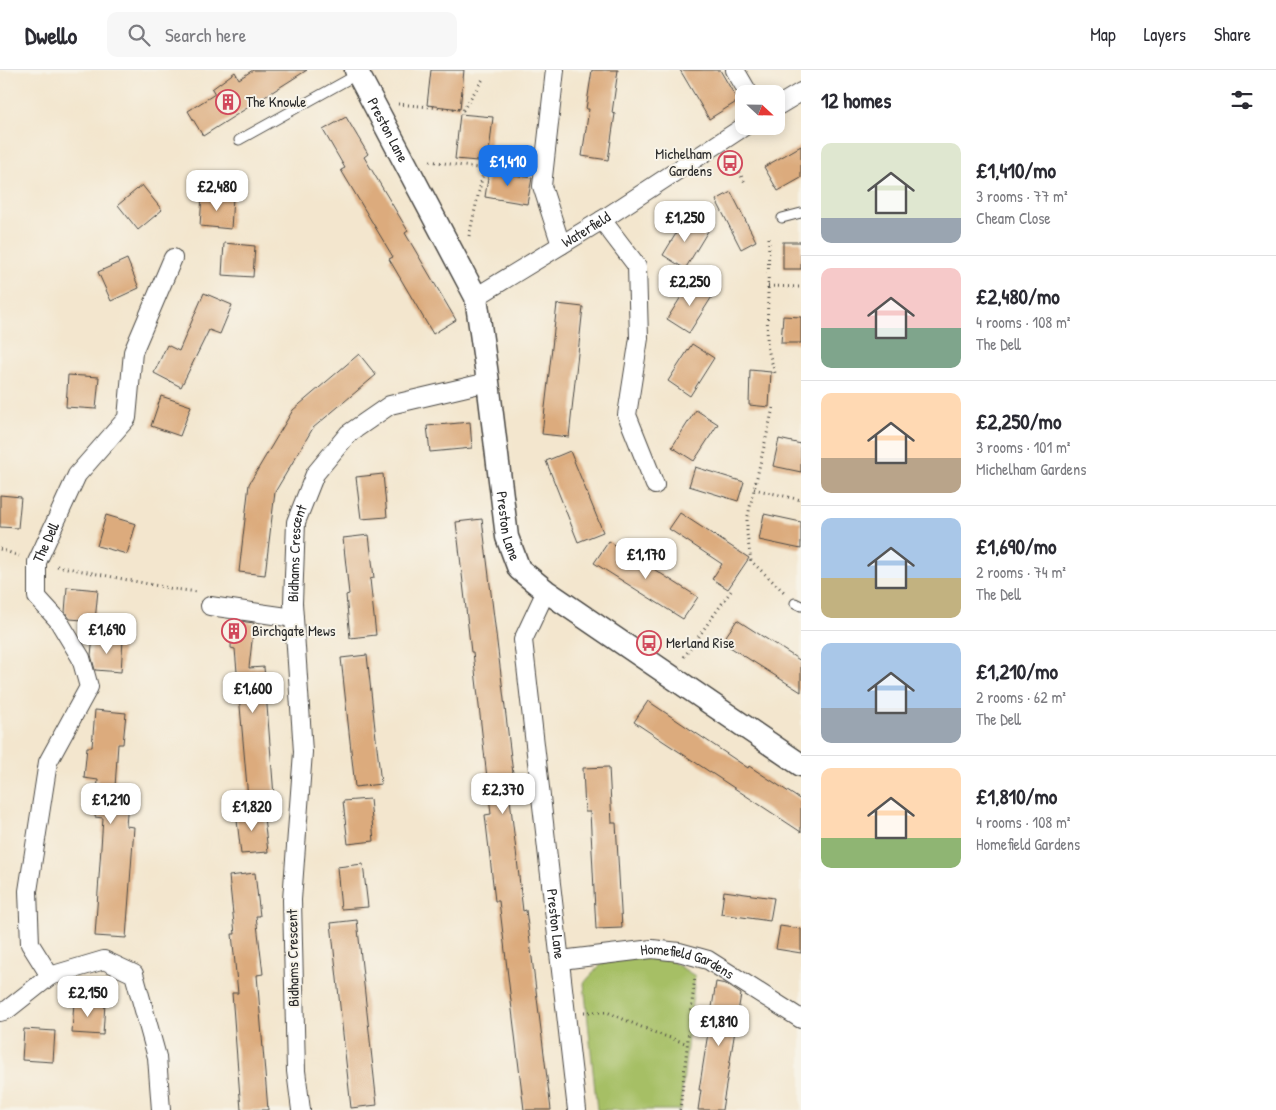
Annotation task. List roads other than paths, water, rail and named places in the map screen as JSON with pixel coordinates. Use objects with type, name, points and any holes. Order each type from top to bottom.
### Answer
[{"type":"street","points":[[555,70],[542,186],[561,245]]},
{"type":"street","points":[[735,70],[744,85]]},
{"type":"street","name":"Preston Lane","points":[[357,72],[476,297],[507,537],[519,569],[546,591],[523,640],[577,1110]]},
{"type":"street","points":[[785,102],[801,92]]},
{"type":"street","name":"Waterfield","points":[[476,297],[602,220],[735,132]]},
{"type":"street","points":[[602,220],[637,266],[639,338],[627,416],[655,486]]},
{"type":"street","name":"The Dell","points":[[50,976],[30,944],[28,891],[48,762],[89,687],[81,658],[58,620],[37,597],[37,562],[77,475],[127,418],[133,352],[173,258]]},
{"type":"street","name":"Bidhams Crescent","points":[[301,1110],[296,1071],[292,900],[303,752],[293,603],[296,522],[315,474],[348,434],[390,405],[488,382]]},
{"type":"street","points":[[546,591],[801,765]]},
{"type":"street","points":[[206,599],[294,618]]},
{"type":"street","name":"Homefield Gardens","points":[[561,960],[652,950],[679,952],[708,960],[801,1019]]},
{"type":"street","points":[[0,1012],[7,1010],[50,976],[104,960],[134,974],[157,1057],[161,1110]]},
{"type":"lane","points":[[239,140],[357,72]]},
{"type":"lane","points":[[782,218],[801,213]]},
{"type":"place","name":"The Knowle","points":[[228,102]]},
{"type":"place","name":"Michelham Gardens","points":[[730,163]]},
{"type":"place","name":"Birchgate Mews","points":[[234,631]]},
{"type":"place","name":"Merland Rise","points":[[649,643]]}]
